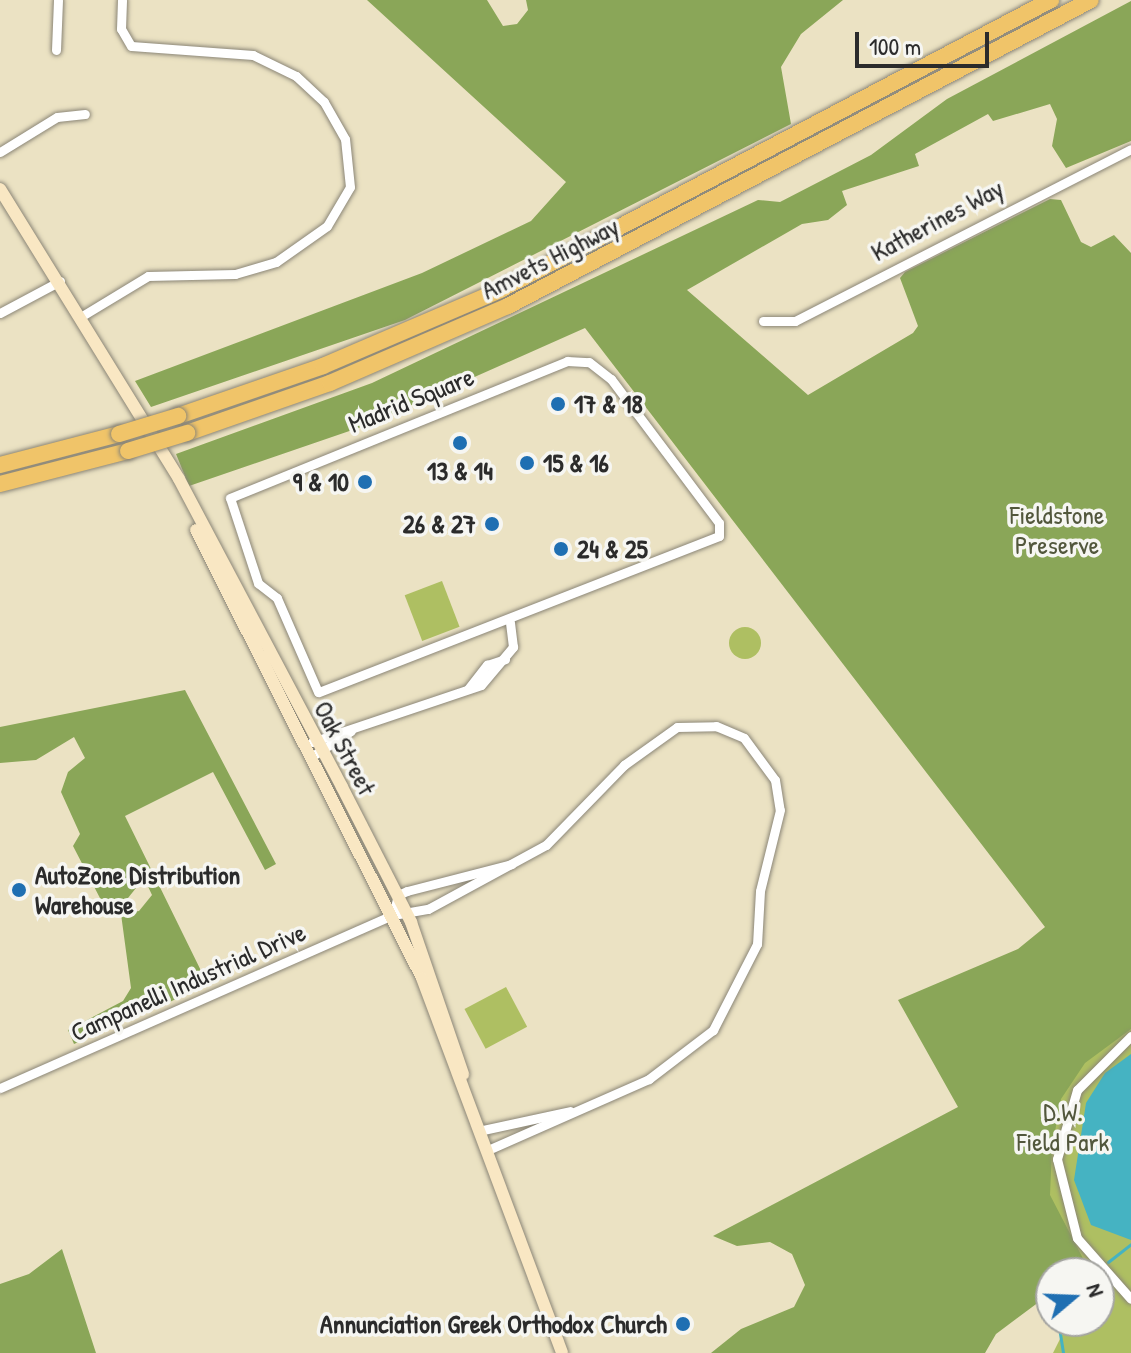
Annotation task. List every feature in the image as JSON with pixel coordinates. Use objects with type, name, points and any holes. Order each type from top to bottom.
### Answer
[{"type":"highway","name":"Amvets Highway","points":[[0,465],[178,416],[323,366],[500,290],[1051,0]]},
{"type":"highway","name":"Amvets Highway","points":[[0,484],[187,433],[330,383],[508,306],[1091,0]]},
{"type":"main road","name":"Oak Street","points":[[0,189],[82,316],[163,454],[315,747],[398,895],[409,918],[562,1353]]},
{"type":"main road","name":"Oak Street","points":[[315,747],[463,1074]]},
{"type":"street","points":[[56,50],[58,0]]},
{"type":"street","points":[[82,316],[148,276],[235,274],[276,262],[327,226],[350,187],[345,139],[304,83],[253,55],[131,46],[121,29],[122,0]]},
{"type":"street","points":[[0,152],[57,117],[85,114]]},
{"type":"street","name":"Katherines Way","points":[[763,321],[795,321],[1131,149]]},
{"type":"street","points":[[0,313],[60,281]]},
{"type":"street","name":"Madrid Square","points":[[567,361],[589,362],[611,379],[721,532],[510,622],[318,692],[277,598],[260,588],[228,501],[567,361]]},
{"type":"street","points":[[315,747],[352,729],[468,689],[505,659],[514,640],[510,622]]},
{"type":"street","points":[[490,1149],[570,1111],[649,1079],[717,1024],[757,944],[779,793],[768,764],[744,738],[716,726],[677,727],[624,765],[567,828],[515,863],[409,918],[393,915],[398,895],[515,863]]},
{"type":"street","name":"Campanelli Industrial Drive","points":[[0,1088],[393,915]]},
{"type":"street","points":[[1131,1036],[1077,1090],[1057,1159],[1077,1238],[1131,1299]]},
{"type":"street","points":[[483,1130],[570,1111]]},
{"type":"green space","points":[[367,0],[487,0],[503,26],[517,24],[528,10],[526,0],[843,0],[801,34],[781,67],[791,124],[405,320],[151,407],[135,381],[422,273],[531,221],[566,182]]},
{"type":"green space","name":"Fieldstone Preserve","points":[[1131,1],[1131,141],[1066,168],[1052,146],[1057,119],[1050,104],[993,121],[988,114],[915,154],[919,166],[842,191],[847,205],[828,220],[802,224],[687,290],[808,395],[913,333],[918,326],[900,278],[905,272],[1050,199],[1061,200],[1081,242],[1091,247],[1114,235],[1131,253],[1131,1029],[1085,1063],[1061,1099],[1052,1148],[1050,1195],[1082,1257],[1035,1257],[1035,1305],[996,1334],[985,1353],[711,1353],[741,1329],[794,1307],[805,1285],[792,1254],[770,1242],[737,1246],[713,1236],[958,1107],[898,1000],[1018,949],[1045,927],[585,328],[364,426],[189,486],[176,454],[372,383],[758,200],[780,202],[871,155],[947,99]]},
{"type":"green space","points":[[442,581],[460,627],[422,641],[405,595]]},
{"type":"green space","points":[[745,627],[756,632],[761,643],[756,654],[745,659],[734,654],[729,643],[734,632]]},
{"type":"green space","points":[[185,690],[276,864],[265,870],[213,772],[125,816],[208,985],[74,1044],[68,1030],[123,1001],[131,988],[121,914],[139,911],[152,895],[144,878],[124,903],[102,902],[73,846],[80,834],[61,792],[68,772],[85,758],[74,737],[36,760],[0,763],[0,727]]},
{"type":"green space","points":[[506,987],[527,1027],[486,1049],[465,1009]]},
{"type":"green space","name":"D.W. Field Park","points":[[1131,1008],[1131,1353],[1053,1353],[1061,1337],[1115,1337],[1115,1257],[1054,1257],[973,1098]]},
{"type":"green space","points":[[62,1249],[96,1353],[0,1353],[0,1284],[29,1274]]},
{"type":"water","points":[[1131,1054],[1131,1240],[1091,1225],[1074,1180],[1086,1103],[1105,1073]]},
{"type":"waterway","points":[[1114,1257],[1131,1244]]},
{"type":"waterway","points":[[1060,1337],[1063,1353]]},
{"type":"place","name":"17 & 18","points":[[558,404]]},
{"type":"place","name":"13 & 14","points":[[460,443]]},
{"type":"place","name":"15 & 16","points":[[527,463]]},
{"type":"place","name":"9 & 10","points":[[365,482]]},
{"type":"place","name":"26 & 27","points":[[492,524]]},
{"type":"place","name":"24 & 25","points":[[561,549]]},
{"type":"place","name":"AutoZone Distribution Warehouse","points":[[19,890]]},
{"type":"place","name":"Annunciation Greek Orthodox Church","points":[[683,1324]]}]
